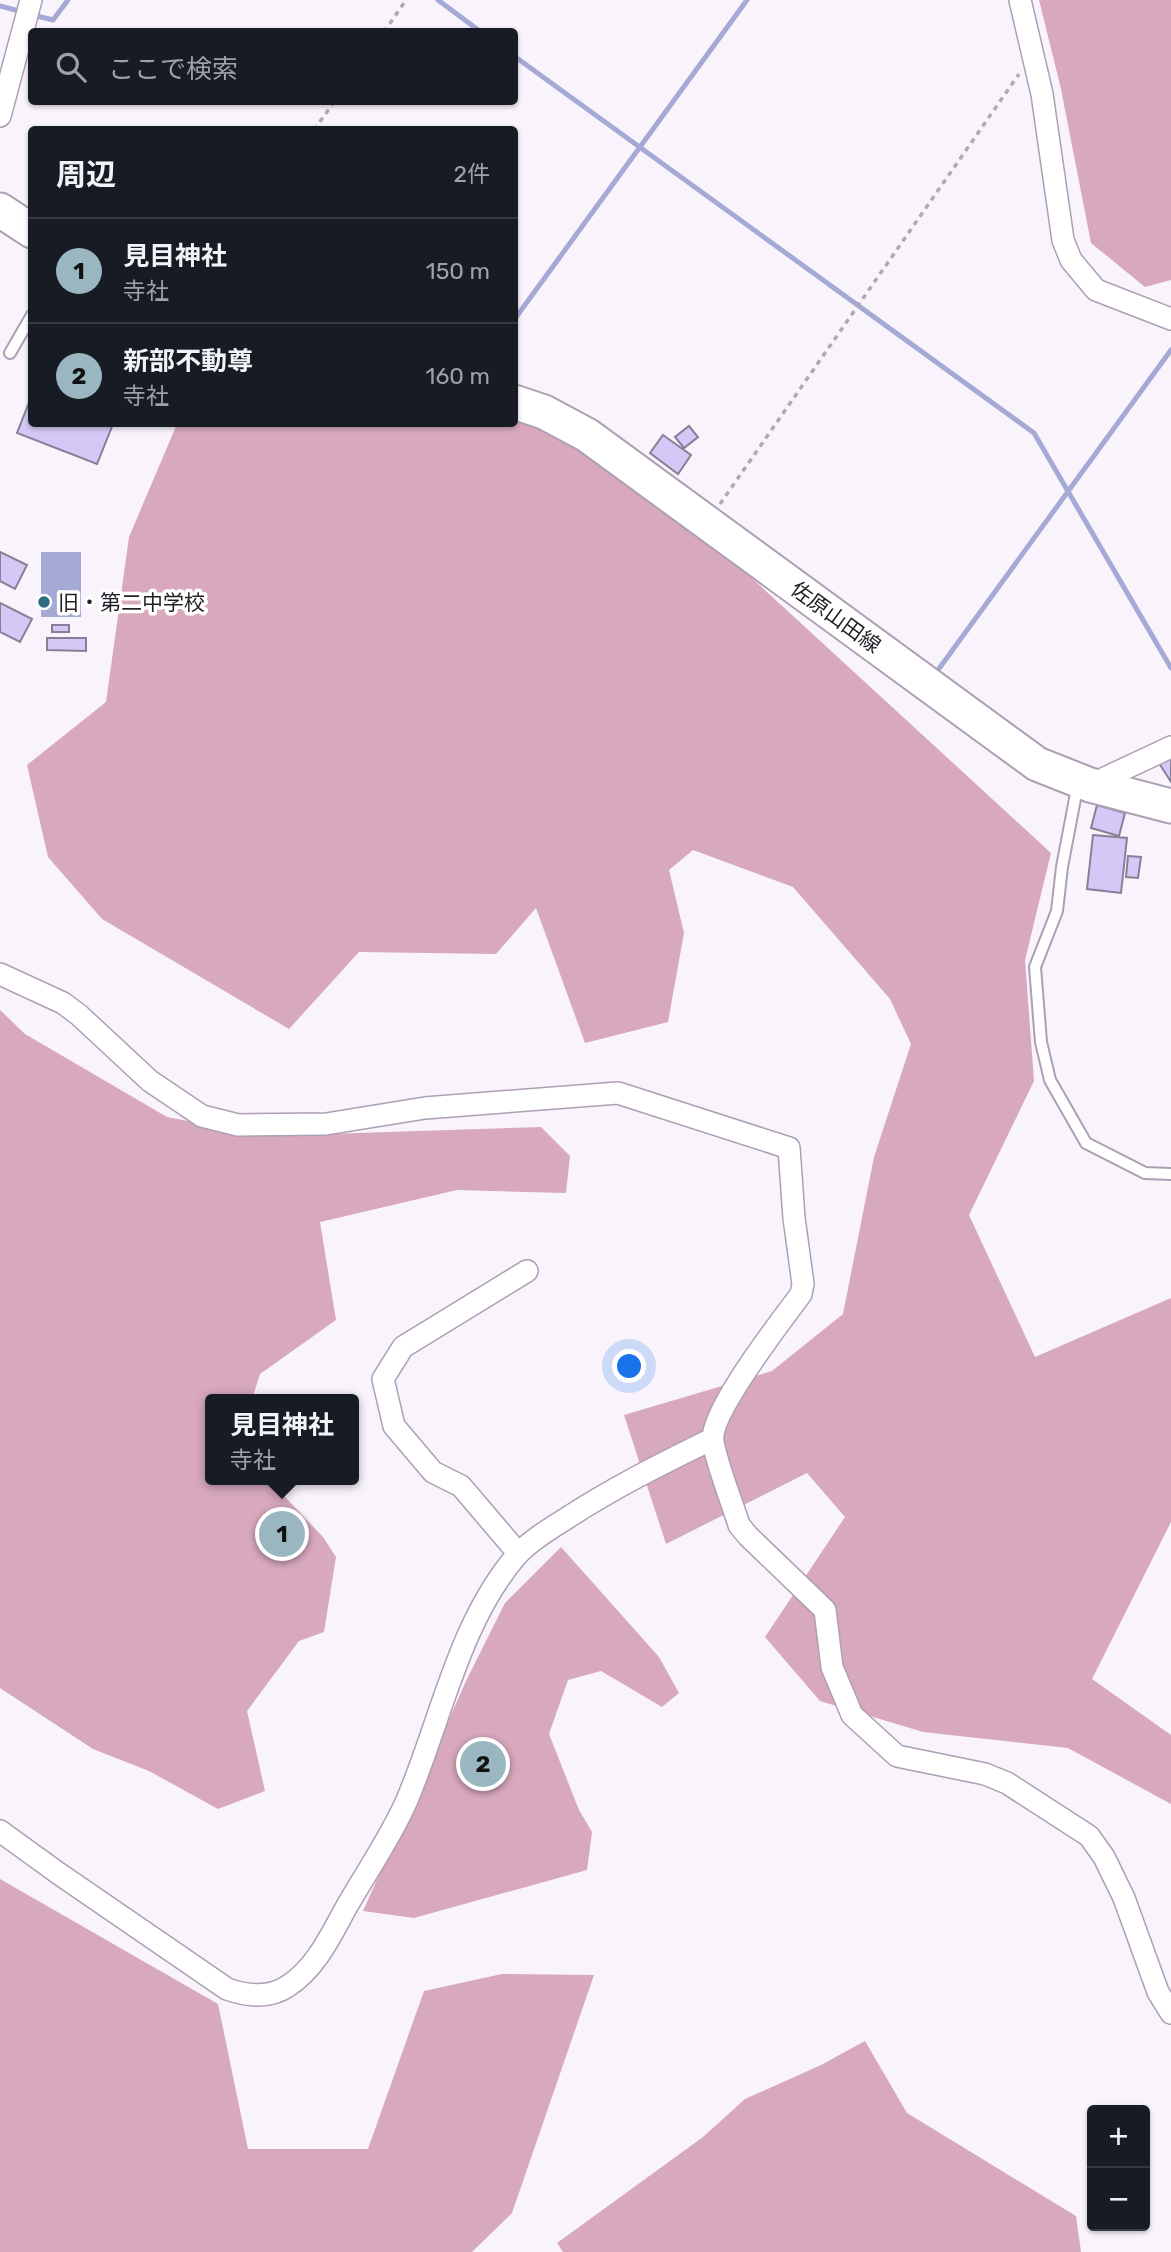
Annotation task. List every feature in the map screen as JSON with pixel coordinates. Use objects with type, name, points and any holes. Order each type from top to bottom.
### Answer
[{"type":"main road","points":[[0,211],[28,228]]},
{"type":"main road","name":"佐原山田線","points":[[518,403],[544,412],[587,435],[1037,764],[1084,783],[1171,806]]},
{"type":"street","points":[[1020,0],[1046,121],[1063,240],[1071,260],[1096,290],[1171,319]]},
{"type":"street","points":[[0,116],[29,9]]},
{"type":"street","points":[[1084,783],[1171,747]]},
{"type":"street","points":[[0,974],[63,1003],[150,1082],[202,1116],[238,1125],[326,1124],[425,1108],[618,1093],[789,1148],[794,1218],[803,1284],[801,1294],[718,1416],[712,1439],[739,1525],[825,1610],[832,1667],[852,1715],[897,1756],[985,1774],[1007,1783],[1089,1836],[1104,1857],[1124,1898],[1157,1992],[1171,2013]]},
{"type":"street","points":[[519,1553],[461,1486],[433,1472],[394,1426],[383,1379],[403,1348],[527,1271]]},
{"type":"street","points":[[0,1831],[227,1989],[246,1996],[285,1988],[304,1973],[323,1948],[406,1802],[467,1640],[490,1591],[519,1553],[541,1535],[591,1503],[712,1439]]},
{"type":"lane","points":[[10,352],[28,322]]},
{"type":"lane","points":[[1084,783],[1056,911],[1034,967],[1041,1042],[1050,1080],[1086,1143],[1145,1173],[1171,1174]]},
{"type":"path","points":[[387,28],[406,0]]},
{"type":"path","points":[[706,523],[1033,54]]},
{"type":"path","points":[[317,126],[332,105]]},
{"type":"shaded area","points":[[1039,0],[1171,0],[1171,280],[1145,287],[1091,243],[1061,89]]},
{"type":"shaded area","points":[[518,423],[554,430],[705,535],[1051,853],[1025,960],[1034,1081],[969,1215],[1035,1357],[1171,1298],[1171,1522],[1092,1679],[1171,1735],[1171,1804],[1068,1748],[923,1732],[820,1701],[765,1637],[845,1517],[807,1473],[666,1544],[624,1415],[772,1371],[843,1314],[874,1157],[911,1044],[890,999],[793,887],[693,850],[669,870],[684,933],[668,1022],[585,1043],[536,908],[496,954],[359,952],[289,1029],[102,919],[48,857],[27,765],[106,702],[129,537],[176,427],[518,427]]},
{"type":"shaded area","points":[[0,1010],[25,1034],[167,1117],[266,1136],[541,1127],[570,1156],[566,1193],[457,1190],[320,1222],[336,1320],[260,1374],[254,1394],[205,1394],[205,1485],[274,1485],[323,1537],[336,1557],[324,1632],[299,1641],[247,1711],[265,1791],[218,1809],[149,1771],[93,1749],[0,1688]]},
{"type":"shaded area","points":[[561,1547],[659,1657],[679,1693],[662,1707],[601,1671],[568,1680],[549,1734],[579,1810],[592,1832],[587,1870],[414,1918],[363,1911],[467,1679],[505,1603]]},
{"type":"shaded area","points":[[0,1879],[218,2004],[248,2149],[368,2149],[424,1991],[502,1974],[594,1975],[512,2213],[472,2252],[0,2252]]},
{"type":"shaded area","points":[[865,2041],[907,2113],[1076,2216],[1081,2252],[563,2252],[557,2243],[703,2137],[745,2099],[821,2065]]},
{"type":"water","points":[[41,552],[81,552],[81,617],[41,617]]},
{"type":"building","points":[[28,405],[28,427],[112,427],[97,464],[17,433]]},
{"type":"building","points":[[689,426],[698,437],[684,448],[675,437]]},
{"type":"building","points":[[663,435],[691,455],[678,474],[650,453]]},
{"type":"building","points":[[0,552],[27,565],[15,589],[0,581]]},
{"type":"building","points":[[0,603],[32,619],[20,642],[0,632]]},
{"type":"building","points":[[52,625],[69,625],[69,632],[52,632]]},
{"type":"building","points":[[47,638],[86,638],[86,651],[47,650]]},
{"type":"building","points":[[1171,756],[1171,782],[1159,763]]},
{"type":"building","points":[[1097,805],[1125,813],[1119,836],[1091,828]]},
{"type":"building","points":[[1093,835],[1127,838],[1121,893],[1087,889]]},
{"type":"building","points":[[1128,856],[1141,857],[1138,878],[1126,877]]},
{"type":"waterway","points":[[33,15],[53,20],[68,0]]},
{"type":"waterway","points":[[438,0],[476,28]]},
{"type":"waterway","points":[[518,315],[747,0]]},
{"type":"waterway","points":[[0,6],[23,12]]},
{"type":"waterway","points":[[518,59],[1034,433],[1171,668]]},
{"type":"waterway","points":[[938,670],[1171,350]]},
{"type":"place","name":"旧・第二中学校","points":[[44,602]]},
{"type":"place","name":"見目神社","points":[[282,1534]]},
{"type":"place","name":"新部不動尊","points":[[483,1764]]}]
